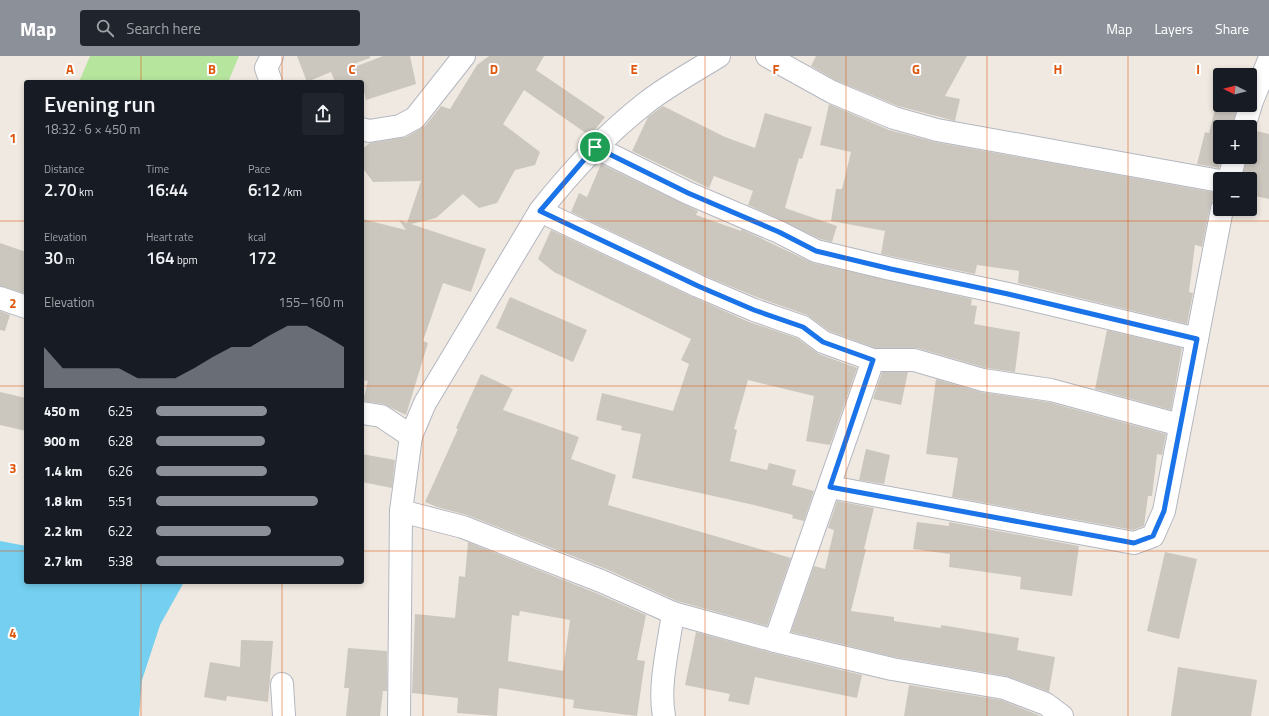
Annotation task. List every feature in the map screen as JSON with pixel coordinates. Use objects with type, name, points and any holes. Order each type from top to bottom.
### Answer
[{"type":"street","points":[[270,80],[266,68],[272,56]]},
{"type":"street","points":[[364,130],[369,131],[400,126],[415,118],[464,56]]},
{"type":"street","points":[[399,716],[401,511],[411,436],[425,403],[540,211],[595,147],[648,101],[719,56]]},
{"type":"street","points":[[767,56],[832,92],[894,118],[937,130],[1213,179]]},
{"type":"street","points":[[1249,120],[1261,105],[1269,60]]},
{"type":"street","points":[[595,147],[688,193],[779,232],[816,251],[1008,294],[1197,339]]},
{"type":"street","points":[[540,211],[698,286],[754,310],[803,327],[823,342],[873,360],[914,360],[983,380],[1050,390],[1180,425]]},
{"type":"street","points":[[830,487],[1134,543],[1153,536],[1164,511],[1221,216]]},
{"type":"street","points":[[0,298],[24,306]]},
{"type":"street","points":[[775,641],[830,487],[873,360]]},
{"type":"street","points":[[364,413],[381,416],[411,436]]},
{"type":"street","points":[[401,511],[463,527],[601,581],[673,613],[775,641],[892,669],[1004,688],[1046,704],[1062,716]]},
{"type":"street","points":[[664,716],[662,707],[665,672],[673,613]]},
{"type":"street","points":[[282,684],[284,716]]},
{"type":"green space","points":[[90,56],[239,56],[229,80],[80,80]]},
{"type":"water","points":[[0,541],[24,546],[24,584],[183,584],[160,625],[142,680],[139,716],[0,716]]},
{"type":"building","points":[[297,56],[370,56],[370,58],[356,63],[357,66],[383,56],[410,56],[416,84],[366,100],[364,80],[334,80],[331,72],[312,80],[306,80]]},
{"type":"building","points":[[489,56],[544,56],[536,70],[605,117],[590,136],[524,90],[503,124],[540,152],[535,165],[515,170],[497,203],[479,208],[463,194],[436,218],[411,224],[486,249],[471,292],[443,283],[423,341],[428,343],[406,415],[383,404],[364,401],[368,381],[364,380],[364,220],[406,230],[399,220],[407,223],[421,181],[373,182],[364,170],[364,148],[370,143],[406,137],[425,126],[441,106],[450,109],[477,65]]},
{"type":"building","points":[[816,56],[967,56],[945,96],[960,99],[955,121],[898,106],[837,81],[811,66]]},
{"type":"building","points":[[829,104],[889,130],[935,142],[1213,192],[1213,200],[1210,207],[1202,247],[1195,245],[1189,292],[1193,293],[1187,324],[1018,283],[1019,271],[977,265],[975,274],[881,254],[885,231],[831,221],[836,189],[842,189],[851,152],[820,145]]},
{"type":"building","points":[[663,106],[725,137],[755,148],[765,113],[812,127],[802,159],[799,158],[785,208],[837,226],[832,242],[820,239],[748,205],[753,191],[714,176],[709,188],[632,151],[648,117]]},
{"type":"building","points":[[1214,112],[1236,112],[1234,120],[1213,120],[1213,164],[1220,164],[1219,168],[1197,164],[1205,132],[1209,133]]},
{"type":"building","points":[[1257,131],[1269,134],[1269,199],[1257,196],[1257,172],[1244,172],[1245,164],[1257,164]]},
{"type":"building","points":[[601,164],[698,211],[696,215],[741,231],[741,229],[813,263],[972,299],[971,305],[977,306],[974,324],[1020,332],[1015,372],[986,368],[917,348],[875,348],[829,331],[807,315],[759,298],[703,275],[571,212],[579,193],[587,197]]},
{"type":"building","points":[[551,230],[749,322],[797,338],[819,354],[857,368],[830,445],[806,441],[814,396],[748,380],[734,429],[737,430],[730,461],[767,470],[769,463],[796,470],[792,485],[814,491],[804,521],[792,518],[793,515],[754,505],[632,478],[641,434],[621,430],[622,426],[596,420],[602,393],[673,411],[689,364],[681,360],[691,339],[554,272],[538,259]]},
{"type":"building","points":[[0,243],[24,251],[24,293],[0,286]]},
{"type":"building","points":[[510,297],[587,330],[573,362],[496,328]]},
{"type":"building","points":[[0,311],[10,315],[5,331],[0,330]]},
{"type":"building","points":[[1107,330],[1182,348],[1171,410],[1095,389]]},
{"type":"building","points":[[882,372],[908,372],[901,405],[873,399]]},
{"type":"building","points":[[481,374],[513,389],[503,410],[579,437],[571,459],[616,475],[608,505],[791,558],[767,626],[677,601],[606,569],[467,515],[437,507],[425,502],[458,429],[456,428]]},
{"type":"building","points":[[936,379],[981,392],[1048,402],[1166,434],[1162,455],[1157,454],[1152,496],[1148,496],[1144,526],[1133,530],[952,497],[958,458],[926,454]]},
{"type":"building","points":[[0,392],[24,398],[24,431],[0,425]]},
{"type":"building","points":[[866,449],[890,455],[884,484],[859,480]]},
{"type":"building","points":[[364,454],[395,460],[392,488],[364,482]]},
{"type":"building","points":[[837,501],[874,508],[851,611],[894,617],[894,621],[941,628],[941,625],[1019,638],[1017,650],[1055,657],[1049,692],[1006,676],[894,657],[791,632],[814,566],[825,569],[834,530],[828,528]]},
{"type":"building","points":[[917,522],[949,526],[949,522],[1079,546],[1072,596],[1020,589],[1021,577],[949,567],[950,554],[913,549]]},
{"type":"building","points":[[468,542],[596,593],[646,615],[637,660],[645,661],[637,716],[573,708],[574,700],[499,688],[497,716],[457,713],[458,698],[412,693],[415,614],[455,618],[459,576],[465,577]],"holes":[[[520,611],[570,620],[563,671],[508,661],[512,615],[519,616]]]},
{"type":"building","points":[[1165,552],[1197,559],[1179,639],[1147,631]]},
{"type":"building","points":[[696,632],[772,653],[862,675],[857,698],[755,677],[749,705],[728,701],[730,694],[685,685]]},
{"type":"building","points":[[241,640],[273,641],[268,702],[227,696],[226,701],[204,697],[210,662],[240,667]]},
{"type":"building","points":[[348,648],[387,651],[387,691],[383,691],[380,716],[346,716],[349,688],[344,688]]},
{"type":"building","points":[[1178,667],[1257,680],[1251,716],[1171,716]]},
{"type":"building","points":[[909,685],[1001,700],[1041,716],[904,716]]},
{"type":"route","points":[[595,147],[688,193],[779,232],[816,251],[1008,294],[1197,339],[1164,511],[1153,536],[1134,543],[830,487],[873,360],[823,342],[803,327],[754,310],[698,286],[540,211],[595,147]]}]
